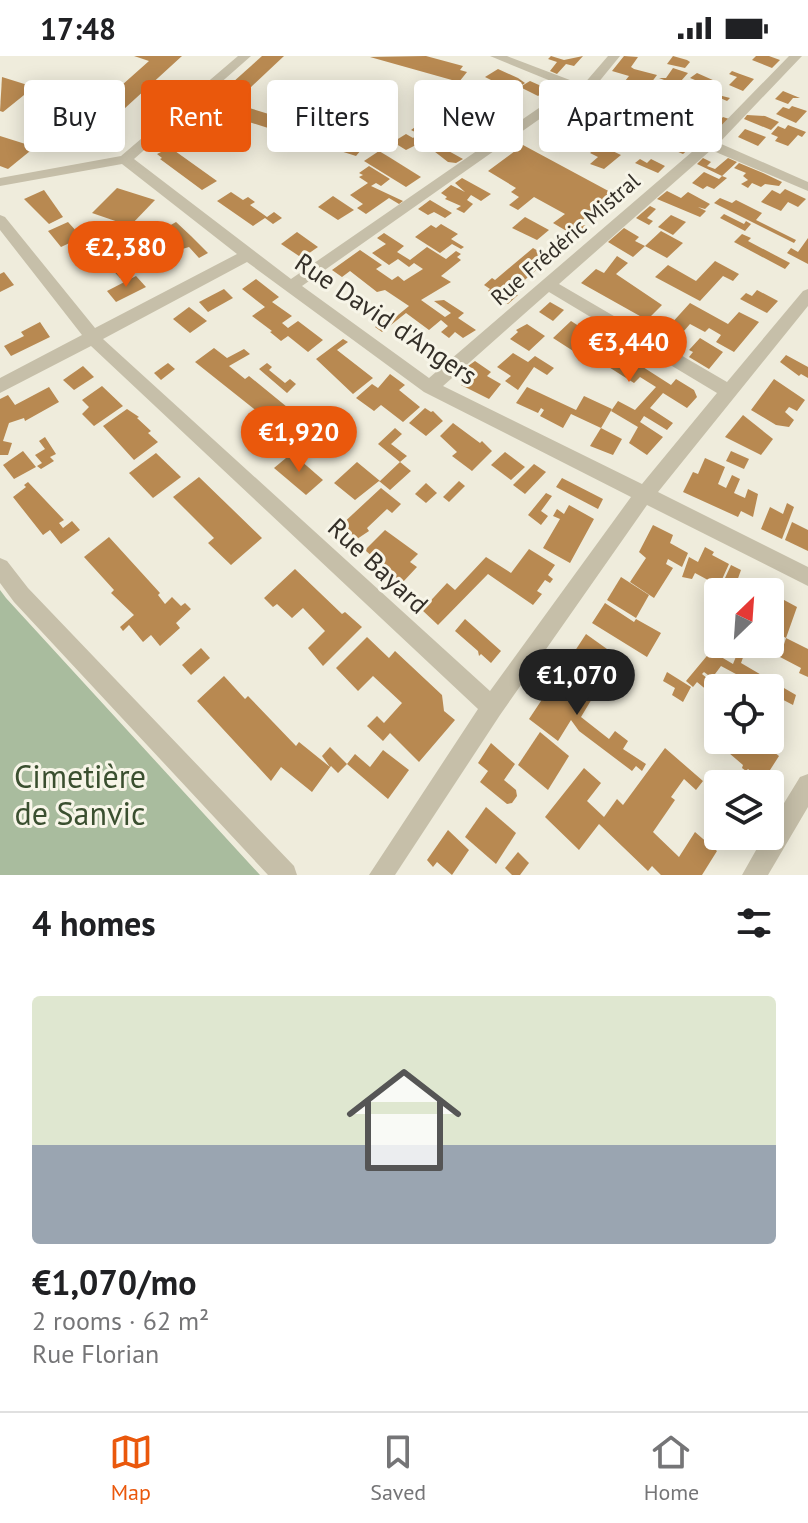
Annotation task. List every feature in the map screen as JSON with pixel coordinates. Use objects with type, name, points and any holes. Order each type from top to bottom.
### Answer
[{"type":"street","points":[[0,182],[125,159],[245,56]]},
{"type":"street","points":[[496,56],[558,80]]},
{"type":"street","points":[[590,80],[614,56]]},
{"type":"street","name":"Rue Frédéric Mistral","points":[[722,129],[796,56]]},
{"type":"street","points":[[292,286],[539,118]]},
{"type":"street","points":[[722,149],[808,187]]},
{"type":"street","name":"Rue Frédéric Mistral","points":[[430,387],[698,152]]},
{"type":"street","name":"Rue David d'Angers","points":[[125,159],[248,255],[430,387],[643,497],[808,577]]},
{"type":"street","name":"Rue Bayard","points":[[0,220],[92,337],[492,707]]},
{"type":"street","points":[[0,386],[248,255]]},
{"type":"street","points":[[547,284],[729,392]]},
{"type":"street","points":[[381,875],[492,707],[643,497],[808,295]]},
{"type":"street","points":[[0,567],[21,595],[285,875]]},
{"type":"street","points":[[754,875],[808,785]]},
{"type":"green space","name":"Cimetière de Sanvic","points":[[0,590],[6,598],[260,875],[0,875]]},
{"type":"building","points":[[134,56],[182,56],[156,80],[141,80],[141,93],[125,108],[125,82],[149,61]]},
{"type":"building","points":[[262,56],[284,56],[251,87],[251,80],[235,80]]},
{"type":"building","points":[[426,56],[463,66],[460,70],[467,72],[461,80],[452,80],[370,57]]},
{"type":"building","points":[[551,56],[564,60],[583,56],[574,66],[566,64],[557,74],[550,71],[557,62],[548,59]]},
{"type":"building","points":[[624,56],[638,57],[631,67],[657,75],[653,80],[626,80],[629,76],[612,71]]},
{"type":"building","points":[[673,56],[690,62],[685,68],[667,64]]},
{"type":"building","points":[[756,56],[780,60],[772,68],[752,60]]},
{"type":"building","points":[[673,68],[688,73],[682,80],[659,78],[666,78]]},
{"type":"building","points":[[498,69],[521,80],[491,80],[485,77]]},
{"type":"building","points":[[732,71],[754,79],[743,91],[729,85],[737,77],[729,74]]},
{"type":"building","points":[[697,73],[713,80],[690,78]]},
{"type":"building","points":[[2,77],[24,84],[24,95],[3,112],[0,111]]},
{"type":"building","points":[[530,81],[539,85],[539,95],[523,88]]},
{"type":"building","points":[[783,91],[800,98],[793,98],[788,104],[775,99]]},
{"type":"building","points":[[792,106],[807,111],[796,123],[776,114],[783,107],[789,109]]},
{"type":"building","points":[[251,109],[267,113],[267,128],[251,123]]},
{"type":"building","points":[[747,115],[765,116],[779,122],[771,130],[744,119]]},
{"type":"building","points":[[788,125],[806,132],[802,137],[798,135],[788,146],[775,141],[778,137],[771,134],[778,126],[785,129]]},
{"type":"building","points":[[745,129],[766,137],[758,146],[738,137]]},
{"type":"building","points":[[406,134],[414,137],[414,146],[406,150],[398,145],[398,139]]},
{"type":"building","points":[[0,136],[24,144],[24,152],[29,152],[8,169],[0,166]]},
{"type":"building","points":[[523,145],[614,194],[579,223],[586,226],[575,236],[553,223],[565,214],[534,197],[518,210],[509,205],[519,197],[511,192],[516,188],[488,171],[514,152],[523,152]]},
{"type":"building","points":[[176,152],[217,181],[202,190],[157,154]]},
{"type":"building","points":[[381,152],[421,177],[406,187],[364,161]]},
{"type":"building","points":[[435,152],[450,152],[463,159],[456,163],[448,162]]},
{"type":"building","points":[[615,152],[621,155],[604,169],[590,164],[598,157],[590,153]]},
{"type":"building","points":[[703,158],[711,162],[707,166],[715,169],[728,158],[737,162],[722,176],[697,164]]},
{"type":"building","points":[[640,159],[647,163],[651,159],[665,166],[658,173],[635,163]]},
{"type":"building","points":[[739,163],[782,182],[779,186],[765,184],[761,187],[752,183],[748,188],[741,184],[748,180],[743,176],[746,173],[734,168]]},
{"type":"building","points":[[369,166],[390,179],[381,186],[376,183],[371,186],[403,201],[399,204],[389,198],[366,214],[357,208],[363,204],[350,195],[368,183],[359,177],[363,175],[359,173]]},
{"type":"building","points":[[704,172],[719,179],[722,176],[727,178],[714,189],[707,186],[703,189],[692,183]]},
{"type":"building","points":[[462,178],[491,194],[481,201],[471,195],[467,200],[473,204],[464,213],[456,209],[461,206],[445,199],[447,197],[441,193],[451,185],[465,192],[455,183]]},
{"type":"building","points":[[117,188],[155,200],[130,226],[92,213]]},
{"type":"building","points":[[785,189],[806,199],[798,207],[788,202],[781,211],[761,202],[772,190],[780,194]]},
{"type":"building","points":[[44,190],[63,217],[49,224],[24,199]]},
{"type":"building","points":[[667,191],[681,198],[688,192],[710,204],[705,209],[698,207],[706,211],[700,217],[657,199]]},
{"type":"building","points":[[231,192],[243,200],[248,197],[255,202],[250,205],[267,217],[274,212],[282,218],[273,224],[265,218],[253,226],[217,201]]},
{"type":"building","points":[[333,196],[354,210],[338,220],[318,207]]},
{"type":"building","points":[[720,198],[732,203],[736,200],[762,213],[756,220],[796,240],[794,243],[714,203]]},
{"type":"building","points":[[430,200],[452,213],[445,218],[434,212],[428,215],[418,209]]},
{"type":"building","points":[[650,206],[656,209],[647,218],[653,221],[649,225],[636,218]]},
{"type":"building","points":[[724,214],[744,224],[746,221],[751,224],[745,231],[720,218]]},
{"type":"building","points":[[671,215],[686,222],[673,235],[658,227]]},
{"type":"building","points":[[525,217],[549,230],[537,240],[512,228]]},
{"type":"building","points":[[68,222],[78,233],[74,234],[78,239],[61,247],[48,231]]},
{"type":"building","points":[[176,222],[208,253],[199,258],[189,247],[179,250],[162,230]]},
{"type":"building","points":[[441,224],[458,234],[451,239],[464,247],[461,249],[452,244],[440,253],[415,237],[431,225],[436,228]]},
{"type":"building","points":[[624,228],[639,237],[635,241],[645,246],[633,257],[608,242]]},
{"type":"building","points":[[661,231],[683,243],[667,258],[645,246]]},
{"type":"building","points":[[297,232],[318,247],[302,258],[281,244]]},
{"type":"building","points":[[384,233],[404,246],[397,252],[410,260],[427,247],[446,259],[456,251],[461,254],[457,257],[461,260],[441,276],[451,282],[421,300],[445,317],[451,313],[434,301],[444,300],[464,313],[458,318],[476,330],[463,338],[455,332],[449,338],[441,332],[448,326],[441,320],[429,330],[406,313],[382,332],[375,327],[388,317],[392,320],[409,306],[385,290],[377,292],[350,271],[342,277],[332,270],[360,250],[382,265],[376,269],[392,280],[398,276],[404,281],[423,269],[414,263],[409,267],[398,259],[389,265],[372,253],[386,244],[377,238]]},
{"type":"building","points":[[742,234],[751,238],[748,241],[790,263],[785,269],[734,242]]},
{"type":"building","points":[[808,238],[808,264],[787,253],[791,248],[798,252]]},
{"type":"building","points":[[533,248],[550,258],[512,291],[518,295],[508,304],[488,291],[490,289],[484,285],[492,278],[495,280]]},
{"type":"building","points":[[124,251],[139,268],[120,278],[104,261]]},
{"type":"building","points":[[617,256],[628,263],[616,274],[662,305],[647,320],[581,283],[596,269],[604,273]]},
{"type":"building","points":[[715,261],[739,274],[733,281],[723,276],[700,301],[655,277],[668,265],[696,281]]},
{"type":"building","points":[[4,272],[14,285],[0,292],[0,274]]},
{"type":"building","points":[[136,276],[146,287],[116,302],[107,291]]},
{"type":"building","points":[[256,279],[279,297],[272,302],[292,316],[282,323],[288,328],[298,321],[323,340],[308,352],[288,336],[281,341],[252,316],[265,307],[242,289]]},
{"type":"building","points":[[224,289],[233,298],[208,312],[199,302]]},
{"type":"building","points":[[757,290],[778,301],[767,313],[740,299],[746,293],[752,296]]},
{"type":"building","points":[[550,302],[564,310],[553,321],[539,312]]},
{"type":"building","points":[[690,303],[728,324],[739,312],[759,322],[734,352],[716,342],[721,335],[709,328],[705,332],[690,324],[683,332],[670,325]]},
{"type":"building","points":[[189,307],[207,321],[190,333],[173,319]]},
{"type":"building","points":[[571,321],[671,385],[676,379],[694,390],[697,397],[687,408],[663,393],[650,408],[673,423],[667,430],[644,416],[640,422],[663,437],[647,455],[629,443],[638,427],[611,411],[618,401],[635,410],[656,387],[640,377],[634,383],[585,352],[581,356],[553,338]]},
{"type":"building","points":[[40,322],[50,337],[11,356],[4,346],[24,336],[21,332]]},
{"type":"building","points":[[527,324],[545,336],[529,351],[510,339],[518,332],[516,330]]},
{"type":"building","points":[[700,338],[723,352],[709,369],[689,357],[693,352],[689,350]]},
{"type":"building","points":[[343,339],[348,342],[337,350],[373,378],[353,394],[316,359]]},
{"type":"building","points":[[214,348],[227,358],[244,349],[250,354],[229,366],[245,379],[249,376],[287,407],[269,422],[262,416],[259,419],[256,416],[259,413],[195,362]]},
{"type":"building","points":[[513,353],[528,362],[535,356],[554,368],[547,375],[534,367],[518,390],[505,381],[511,376],[497,367]]},
{"type":"building","points":[[786,355],[808,367],[808,378],[799,376],[780,362]]},
{"type":"building","points":[[475,361],[491,372],[487,376],[501,384],[489,399],[461,385],[474,369],[468,366]]},
{"type":"building","points":[[168,363],[175,369],[161,380],[154,373]]},
{"type":"building","points":[[267,363],[272,367],[269,370],[285,383],[290,379],[296,384],[287,393],[259,369]]},
{"type":"building","points":[[83,366],[94,377],[74,390],[63,380]]},
{"type":"building","points":[[390,374],[405,385],[399,390],[420,407],[403,422],[381,405],[374,411],[356,398],[372,384],[378,388]]},
{"type":"building","points":[[774,379],[805,400],[797,411],[789,407],[785,412],[794,420],[789,427],[776,425],[751,410]]},
{"type":"building","points":[[102,386],[123,406],[94,426],[82,414],[89,407],[82,400]]},
{"type":"building","points":[[49,387],[59,402],[25,421],[24,418],[9,423],[3,441],[12,443],[8,455],[0,455],[0,399],[8,395],[15,405]]},
{"type":"building","points":[[527,387],[576,410],[584,396],[612,409],[601,428],[571,414],[563,428],[540,416],[544,410],[541,408],[538,413],[516,403]]},
{"type":"building","points":[[425,408],[443,421],[426,436],[409,423]]},
{"type":"building","points":[[127,409],[139,417],[151,431],[148,433],[158,442],[134,460],[103,426]]},
{"type":"building","points":[[320,412],[325,416],[287,448],[280,442],[273,448],[265,441],[290,420],[302,426]]},
{"type":"building","points":[[743,415],[773,439],[761,455],[725,437]]},
{"type":"building","points":[[453,423],[492,451],[472,471],[452,456],[457,452],[440,436]]},
{"type":"building","points":[[395,428],[402,434],[391,444],[407,456],[400,462],[378,444]]},
{"type":"building","points":[[601,428],[622,439],[613,455],[590,446]]},
{"type":"building","points":[[45,437],[56,454],[50,457],[54,461],[41,469],[37,466],[42,463],[35,455],[45,449],[39,441]]},
{"type":"building","points":[[23,451],[36,467],[14,479],[3,465]]},
{"type":"building","points":[[731,451],[749,459],[744,469],[726,461]]},
{"type":"building","points":[[505,452],[525,467],[511,480],[491,465]]},
{"type":"building","points":[[156,453],[181,477],[153,498],[129,473]]},
{"type":"building","points":[[292,453],[323,480],[306,495],[274,468]]},
{"type":"building","points":[[705,458],[725,467],[718,484],[726,488],[732,475],[740,479],[734,493],[745,498],[748,489],[758,494],[753,517],[741,511],[738,517],[683,492],[693,472],[698,474]]},
{"type":"building","points":[[357,462],[380,481],[400,462],[411,471],[390,490],[379,481],[355,500],[334,483]]},
{"type":"building","points":[[534,464],[546,472],[525,494],[513,485]]},
{"type":"building","points":[[199,477],[262,538],[231,565],[208,543],[214,538],[173,497]]},
{"type":"building","points":[[562,478],[603,499],[598,509],[556,487]]},
{"type":"building","points":[[459,481],[465,486],[449,502],[443,497]]},
{"type":"building","points":[[28,482],[64,520],[59,523],[63,528],[72,521],[80,530],[61,544],[50,530],[43,535],[13,497]]},
{"type":"building","points":[[426,483],[437,493],[426,503],[415,494]]},
{"type":"building","points":[[381,488],[401,504],[392,513],[387,509],[367,528],[369,531],[354,541],[339,527]]},
{"type":"building","points":[[546,493],[552,496],[541,511],[548,516],[541,525],[528,515]]},
{"type":"building","points":[[787,503],[794,507],[782,539],[761,529],[770,507],[783,514]]},
{"type":"building","points":[[569,505],[594,519],[570,563],[543,548],[560,519],[553,516],[557,509],[564,514]]},
{"type":"building","points":[[792,522],[808,530],[808,551],[785,540]]},
{"type":"building","points":[[653,525],[673,535],[670,543],[688,553],[682,567],[668,559],[666,564],[673,568],[654,598],[630,582],[646,558],[639,552]]},
{"type":"building","points":[[385,530],[418,554],[410,562],[417,567],[402,583],[365,550]]},
{"type":"building","points":[[109,537],[160,593],[158,595],[165,604],[172,597],[181,606],[185,603],[191,609],[176,623],[180,628],[160,646],[151,635],[143,642],[129,625],[123,631],[120,627],[134,615],[111,593],[114,590],[84,557]]},
{"type":"building","points":[[705,547],[714,552],[712,555],[729,564],[723,578],[704,578],[695,573],[692,579],[682,577],[689,557],[698,562]]},
{"type":"building","points":[[529,549],[555,565],[548,575],[553,579],[550,583],[545,580],[537,591],[542,594],[533,605],[488,574],[438,625],[422,610],[447,583],[455,590],[486,557],[511,573]]},
{"type":"building","points":[[731,565],[741,570],[738,578],[725,578]]},
{"type":"building","points":[[295,569],[342,614],[345,612],[362,627],[323,666],[308,648],[325,631],[303,608],[292,618],[277,604],[273,607],[264,598]]},
{"type":"building","points":[[621,577],[649,595],[636,618],[607,600]]},
{"type":"building","points":[[784,600],[797,607],[784,637]]},
{"type":"building","points":[[605,603],[634,622],[636,619],[661,633],[647,657],[592,623]]},
{"type":"building","points":[[465,619],[501,651],[491,663],[481,654],[479,656],[478,651],[455,631]]},
{"type":"building","points":[[586,634],[607,649],[592,672],[571,657]]},
{"type":"building","points":[[367,637],[389,658],[395,651],[442,695],[444,711],[455,720],[419,762],[390,733],[383,741],[367,726],[377,716],[384,723],[402,703],[373,676],[358,691],[336,668]]},
{"type":"building","points":[[786,638],[808,649],[808,677],[799,673],[801,668],[782,658]]},
{"type":"building","points":[[201,648],[210,658],[191,675],[182,665]]},
{"type":"building","points":[[705,658],[723,658],[733,664],[735,658],[743,658],[741,663],[760,674],[736,674],[721,666],[715,674],[702,674],[704,688],[697,682],[693,687],[686,681]]},
{"type":"building","points":[[563,668],[596,692],[581,717],[609,739],[615,731],[628,741],[623,749],[646,764],[642,771],[636,766],[632,771],[579,731],[571,720],[558,741],[529,719],[541,701],[542,693],[547,692]]},
{"type":"building","points":[[667,672],[691,687],[683,702],[672,695],[675,688],[663,681]]},
{"type":"building","points":[[224,676],[296,746],[299,742],[330,767],[322,756],[330,747],[347,764],[338,773],[331,766],[312,792],[281,767],[271,781],[197,701]]},
{"type":"building","points":[[784,688],[796,695],[793,705],[784,700]]},
{"type":"building","points":[[540,732],[569,756],[548,790],[518,765]]},
{"type":"building","points":[[491,743],[515,764],[504,780],[516,790],[517,796],[512,803],[507,804],[480,782],[488,771],[478,763]]},
{"type":"building","points":[[665,748],[703,781],[696,790],[684,779],[671,797],[675,800],[653,832],[679,857],[695,832],[704,840],[704,850],[717,851],[702,875],[661,875],[652,866],[648,871],[599,824],[579,850],[545,817],[584,768],[601,783],[587,801],[604,817],[617,799],[623,805]]},
{"type":"building","points":[[383,750],[409,770],[388,799],[347,764],[355,754],[370,767]]},
{"type":"building","points":[[730,754],[779,756],[770,770],[745,770]]},
{"type":"building","points":[[486,807],[516,833],[496,864],[465,837]]},
{"type":"building","points":[[448,830],[469,850],[452,875],[437,862],[433,867],[427,860]]},
{"type":"building","points":[[518,852],[529,863],[520,875],[512,875],[505,868]]}]
